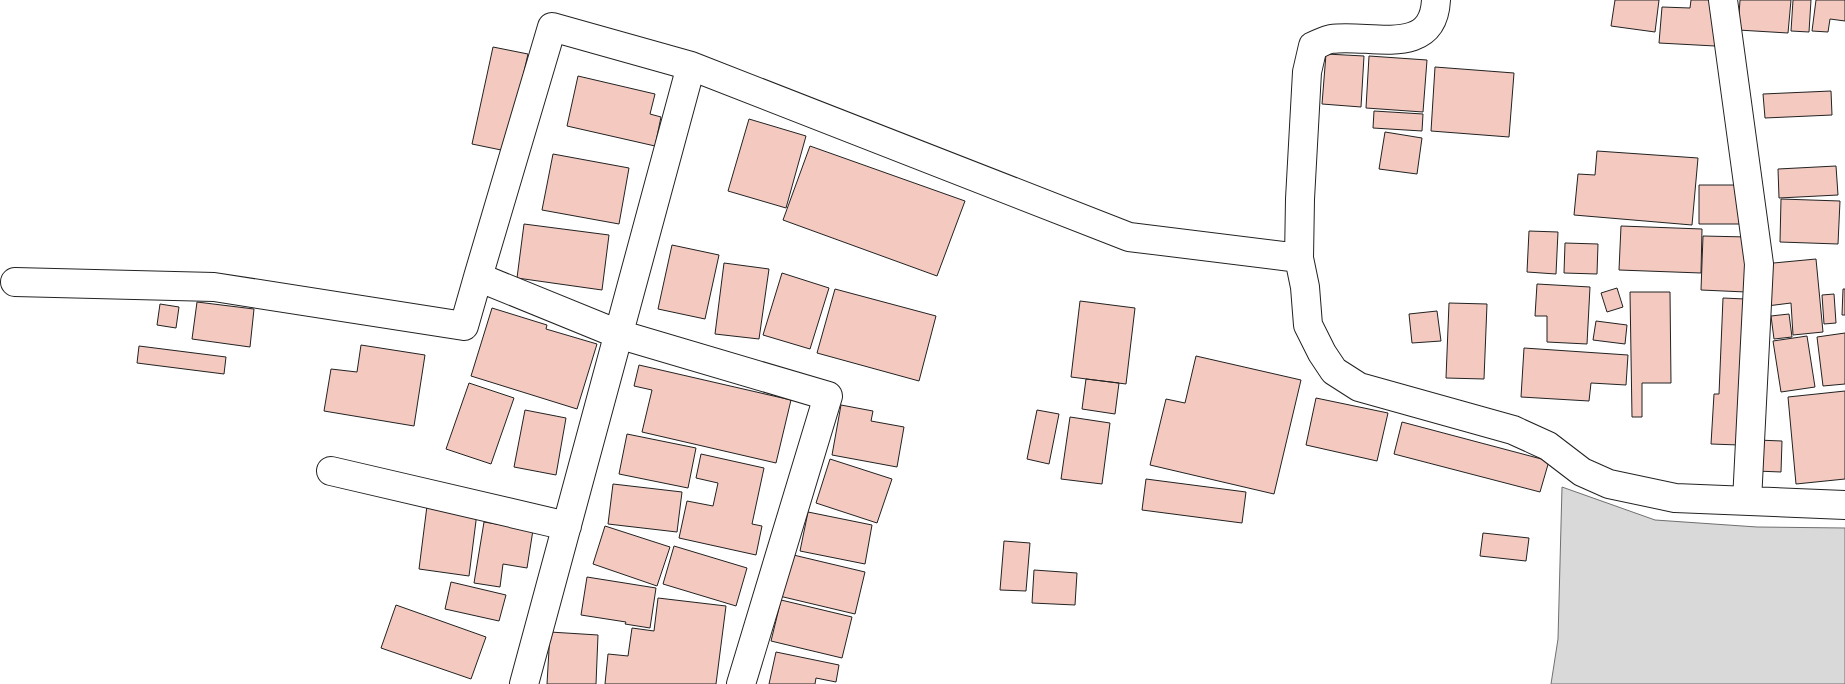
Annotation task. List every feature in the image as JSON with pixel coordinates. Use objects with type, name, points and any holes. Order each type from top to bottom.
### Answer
[{"type":"street","points":[[1436,0],[1435,13],[1426,28],[1406,40],[1330,39],[1313,46],[1307,72],[1300,199],[1299,258],[1305,288],[1308,325],[1322,353],[1334,371],[1359,388],[1513,430],[1548,446],[1582,472],[1609,484],[1676,498],[1845,505]]},
{"type":"street","points":[[1723,0],[1759,264],[1747,500]]},
{"type":"street","points":[[15,282],[214,287],[464,326],[552,27],[691,66],[1129,238],[1299,258]]},
{"type":"street","points":[[524,684],[691,66]]},
{"type":"street","points":[[478,277],[618,334],[828,396],[741,684]]},
{"type":"street","points":[[331,471],[567,526]]},
{"type":"shaded area","points":[[1562,487],[1655,520],[1757,527],[1845,528],[1845,684],[1551,684],[1558,639]]},
{"type":"building","points":[[1615,0],[1659,0],[1655,32],[1611,26]]},
{"type":"building","points":[[1691,0],[1717,0],[1715,46],[1659,43],[1662,7],[1690,8]]},
{"type":"building","points":[[1740,0],[1791,0],[1788,33],[1738,30]]},
{"type":"building","points":[[1793,0],[1811,0],[1809,32],[1791,31]]},
{"type":"building","points":[[1816,0],[1845,0],[1845,21],[1830,19],[1828,32],[1812,31]]},
{"type":"building","points":[[493,47],[528,54],[506,151],[472,144]]},
{"type":"building","points":[[1326,54],[1364,56],[1361,107],[1322,104]]},
{"type":"building","points":[[1369,56],[1427,60],[1423,112],[1366,108]]},
{"type":"building","points":[[1435,67],[1514,73],[1509,137],[1431,131]]},
{"type":"building","points":[[578,76],[655,94],[650,114],[661,117],[655,146],[567,126]]},
{"type":"building","points":[[1831,91],[1832,115],[1765,118],[1763,94]]},
{"type":"building","points":[[1374,111],[1423,114],[1422,131],[1373,128]]},
{"type":"building","points":[[749,119],[806,136],[786,208],[728,191]]},
{"type":"building","points":[[1385,132],[1422,138],[1417,174],[1379,169]]},
{"type":"building","points":[[810,146],[965,201],[937,276],[783,220]]},
{"type":"building","points":[[1597,151],[1698,158],[1692,225],[1574,215],[1578,174],[1595,175]]},
{"type":"building","points":[[553,154],[629,168],[619,224],[542,210]]},
{"type":"building","points":[[1836,166],[1838,195],[1779,198],[1778,169]]},
{"type":"building","points":[[1699,185],[1743,185],[1742,224],[1699,224]]},
{"type":"building","points":[[1781,199],[1840,201],[1838,244],[1780,242]]},
{"type":"building","points":[[524,224],[609,235],[602,290],[517,278]]},
{"type":"building","points":[[1621,226],[1702,229],[1701,273],[1619,270]]},
{"type":"building","points":[[1529,231],[1558,232],[1556,274],[1527,272]]},
{"type":"building","points":[[1703,236],[1748,237],[1746,292],[1701,290]]},
{"type":"building","points":[[1565,243],[1598,244],[1597,274],[1564,273]]},
{"type":"building","points":[[672,245],[719,255],[705,319],[658,309]]},
{"type":"building","points":[[1816,259],[1823,332],[1793,335],[1791,303],[1767,306],[1763,264]]},
{"type":"building","points":[[724,263],[769,269],[759,339],[715,334]]},
{"type":"building","points":[[782,273],[829,288],[810,349],[763,335]]},
{"type":"building","points":[[1537,284],[1590,287],[1587,344],[1547,342],[1547,316],[1535,316]]},
{"type":"building","points":[[1617,288],[1623,307],[1607,312],[1601,293]]},
{"type":"building","points":[[835,289],[936,316],[919,381],[817,353]]},
{"type":"building","points":[[1843,289],[1845,289],[1845,315],[1842,315]]},
{"type":"building","points":[[1630,292],[1670,292],[1671,383],[1642,383],[1642,417],[1632,417]]},
{"type":"building","points":[[1834,294],[1836,323],[1824,324],[1822,295]]},
{"type":"building","points":[[1723,298],[1745,299],[1739,445],[1711,444],[1714,394],[1719,394]]},
{"type":"building","points":[[1080,301],[1135,308],[1126,384],[1071,377]]},
{"type":"building","points":[[197,302],[254,309],[250,347],[192,339]]},
{"type":"building","points":[[1449,303],[1487,304],[1484,379],[1446,378]]},
{"type":"building","points":[[160,304],[179,307],[176,328],[157,325]]},
{"type":"building","points":[[492,308],[547,325],[546,329],[597,344],[577,409],[471,376]]},
{"type":"building","points":[[1437,311],[1441,341],[1412,343],[1409,314]]},
{"type":"building","points":[[1789,314],[1792,337],[1774,339],[1771,316]]},
{"type":"building","points":[[1596,321],[1627,325],[1625,344],[1593,340]]},
{"type":"building","points":[[1845,333],[1845,384],[1823,386],[1817,337]]},
{"type":"building","points":[[1807,336],[1815,387],[1781,392],[1773,341]]},
{"type":"building","points":[[361,345],[425,355],[414,426],[324,411],[331,369],[357,372]]},
{"type":"building","points":[[139,346],[226,357],[224,374],[137,363]]},
{"type":"building","points":[[1524,348],[1628,355],[1626,385],[1591,383],[1589,401],[1521,397]]},
{"type":"building","points":[[1196,356],[1301,380],[1274,494],[1150,465],[1166,399],[1185,403]]},
{"type":"building","points":[[639,365],[791,400],[776,463],[642,432],[652,390],[634,386]]},
{"type":"building","points":[[1086,379],[1119,383],[1115,414],[1082,409]]},
{"type":"building","points":[[469,383],[514,398],[491,464],[446,449]]},
{"type":"building","points":[[1845,391],[1845,479],[1796,484],[1788,397]]},
{"type":"building","points":[[1316,398],[1388,413],[1377,461],[1306,445]]},
{"type":"building","points":[[841,405],[873,411],[871,421],[904,427],[897,467],[832,455]]},
{"type":"building","points":[[525,410],[566,418],[556,475],[514,467]]},
{"type":"building","points":[[1037,410],[1059,414],[1049,464],[1027,459]]},
{"type":"building","points":[[1070,417],[1110,423],[1102,484],[1061,479]]},
{"type":"building","points":[[1402,422],[1549,461],[1540,492],[1394,454]]},
{"type":"building","points":[[627,434],[696,448],[688,488],[619,474]]},
{"type":"building","points":[[1757,440],[1782,441],[1781,472],[1756,471]]},
{"type":"building","points":[[701,454],[764,468],[752,524],[762,526],[756,555],[679,538],[687,501],[713,506],[718,483],[696,478]]},
{"type":"building","points":[[830,459],[892,479],[877,523],[816,503]]},
{"type":"building","points":[[1146,479],[1246,492],[1242,523],[1142,510]]},
{"type":"building","points":[[613,484],[682,492],[677,532],[608,524]]},
{"type":"building","points":[[427,506],[477,513],[469,576],[419,569]]},
{"type":"building","points":[[808,512],[872,525],[865,564],[800,551]]},
{"type":"building","points":[[484,522],[533,530],[527,568],[503,564],[500,587],[474,583]]},
{"type":"building","points":[[605,526],[670,547],[657,586],[593,564]]},
{"type":"building","points":[[1483,533],[1529,538],[1526,561],[1480,556]]},
{"type":"building","points":[[1004,541],[1030,543],[1026,591],[1000,590]]},
{"type":"building","points":[[674,546],[747,568],[736,606],[663,584]]},
{"type":"building","points":[[785,553],[865,572],[855,614],[775,595]]},
{"type":"building","points":[[1034,570],[1077,573],[1075,605],[1032,603]]},
{"type":"building","points":[[587,577],[656,588],[650,628],[581,615]]},
{"type":"building","points":[[451,582],[506,595],[499,621],[445,609]]},
{"type":"building","points":[[658,598],[726,606],[716,684],[605,684],[608,654],[628,656],[632,628],[654,631]]},
{"type":"building","points":[[781,600],[852,617],[842,658],[771,641]]},
{"type":"building","points":[[396,605],[486,637],[471,679],[381,648]]},
{"type":"building","points":[[550,632],[598,635],[596,684],[547,684]]},
{"type":"building","points":[[776,652],[839,665],[836,682],[816,678],[815,684],[769,684]]}]
